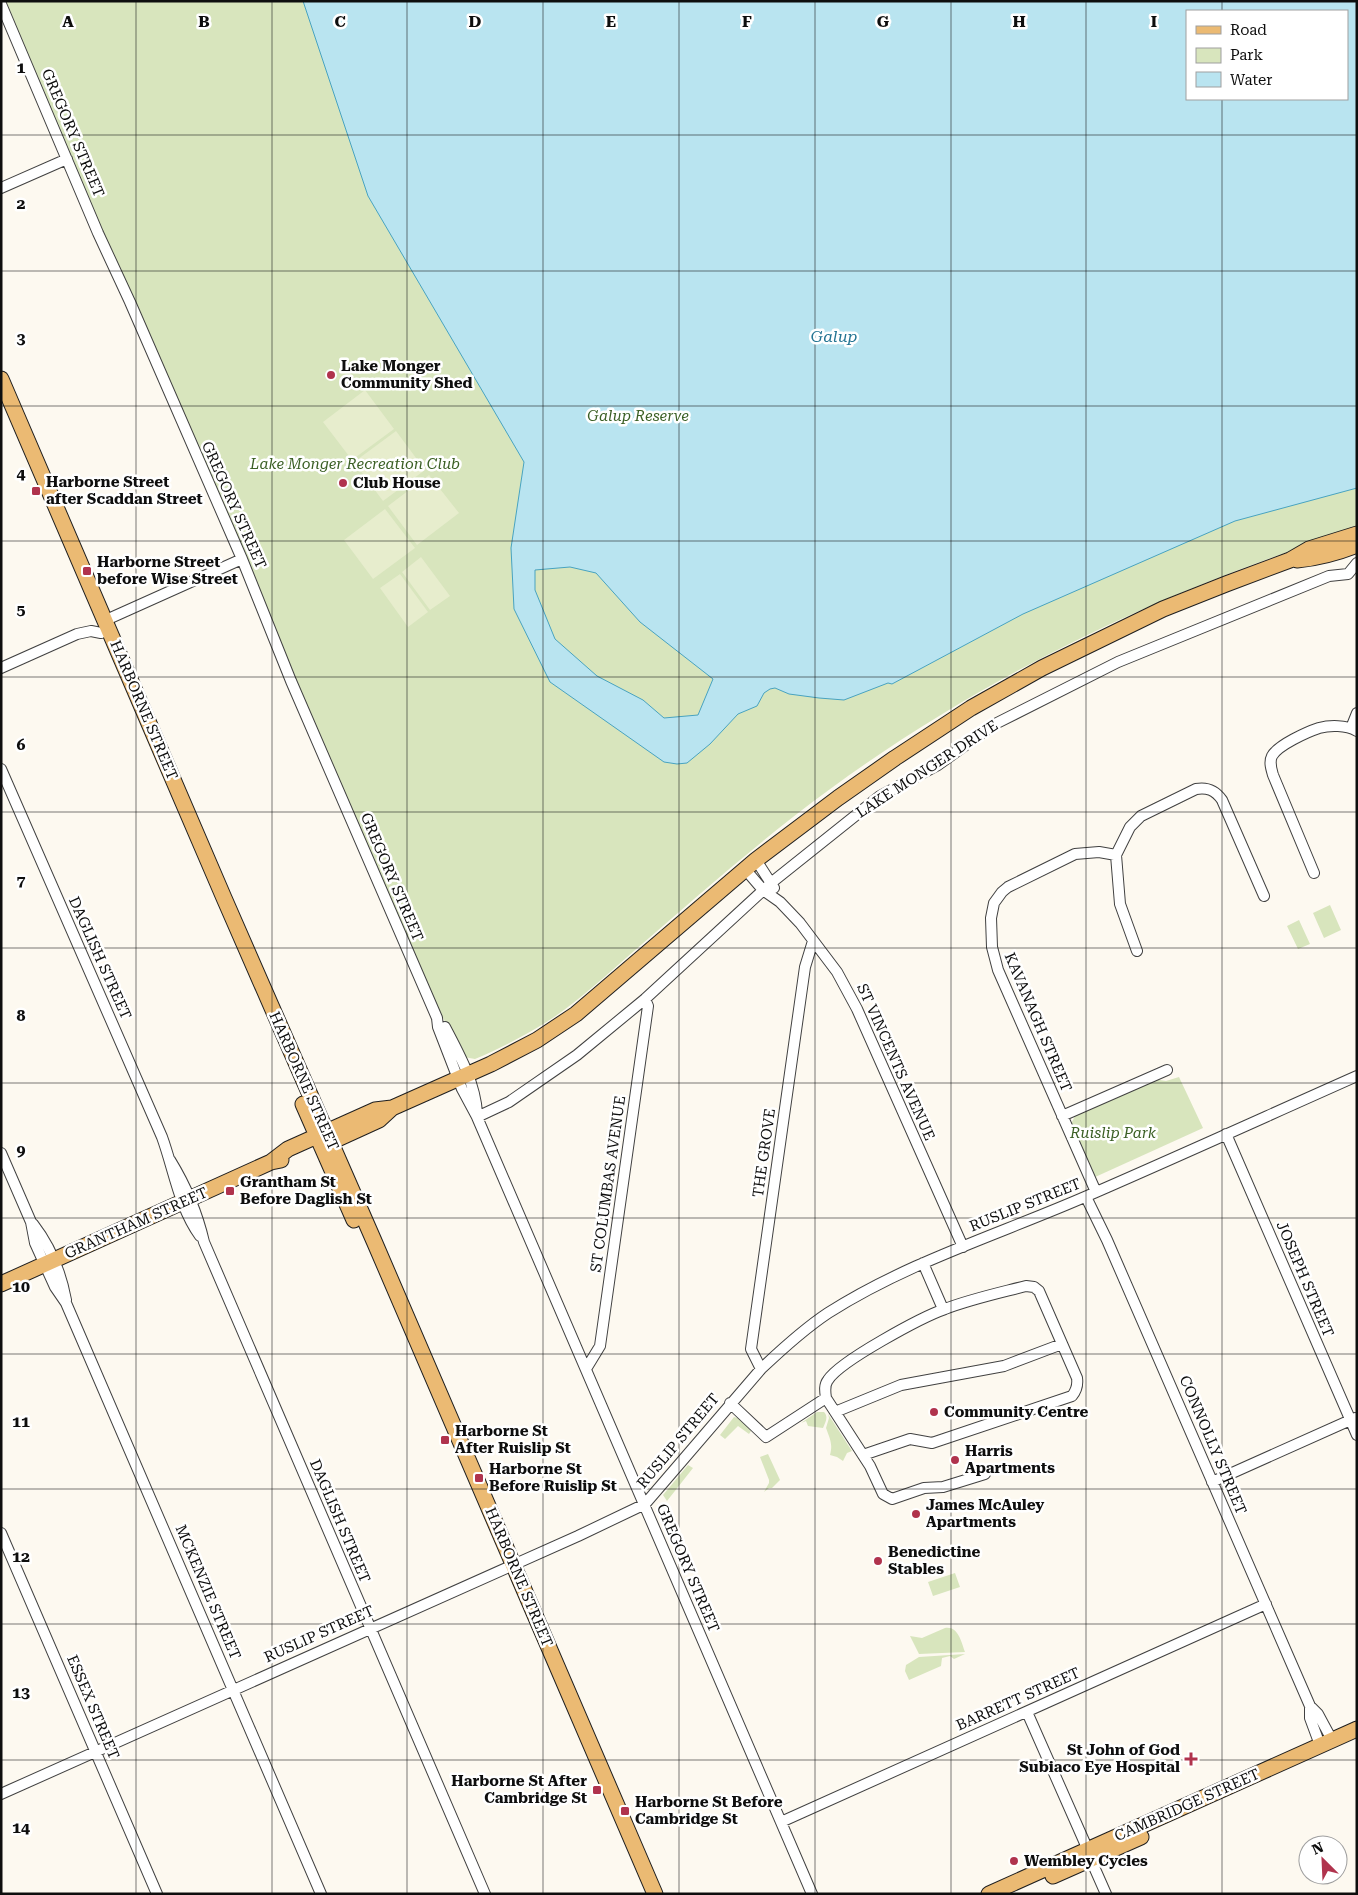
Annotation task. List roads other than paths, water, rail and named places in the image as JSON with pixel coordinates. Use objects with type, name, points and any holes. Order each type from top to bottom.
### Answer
[{"type":"main road","name":"HARBORNE STREET","points":[[1,379],[104,627]]},
{"type":"main road","name":"HARBORNE STREET","points":[[1,402],[104,627],[220,890],[409,1342],[655,1894]]},
{"type":"main road","name":"LAKE MONGER DRIVE","points":[[490,1064],[537,1040],[576,1014],[750,865],[894,758],[972,708],[1034,672],[1163,610],[1290,560],[1309,549],[1357,534]]},
{"type":"main road","name":"LAKE MONGER DRIVE","points":[[1290,560],[1337,553],[1357,545]]},
{"type":"main road","name":"GRANTHAM STREET","points":[[1,1284],[271,1162],[288,1149],[324,1139],[375,1110],[392,1108],[490,1064]]},
{"type":"main road","name":"HARBORNE STREET","points":[[508,1566],[645,1894]]},
{"type":"main road","name":"CAMBRIDGE STREET","points":[[1013,1894],[1089,1855],[1357,1729]]},
{"type":"main road","name":"CAMBRIDGE STREET","points":[[989,1894],[1089,1855],[1357,1739]]},
{"type":"street","name":"GREGORY STREET","points":[[1,4],[242,559],[291,681],[437,1018],[438,1027],[463,1076],[467,1100],[477,1117],[812,1894]]},
{"type":"street","points":[[1,188],[67,159]]},
{"type":"street","points":[[1,668],[77,634],[104,627],[242,559]]},
{"type":"street","name":"LAKE MONGER DRIVE","points":[[477,1117],[509,1102],[577,1055],[645,999],[767,886],[880,796],[938,765],[995,724],[1118,662],[1329,576],[1348,574],[1357,564]]},
{"type":"street","points":[[1314,873],[1273,775],[1270,764],[1271,759],[1273,754],[1285,744],[1319,728],[1335,726],[1354,729],[1357,713]]},
{"type":"street","name":"DAGLISH STREET","points":[[1,769],[158,1128],[187,1201],[192,1225],[204,1242],[485,1894]]},
{"type":"street","points":[[1136,950],[1120,904],[1116,856],[1130,827],[1141,816],[1196,790],[1208,789],[1215,792],[1222,800],[1264,896]]},
{"type":"street","name":"KAVANAGH STREET","points":[[1091,1194],[1062,1116],[998,970],[992,947],[992,908],[997,898],[1008,887],[1066,857],[1091,852],[1116,856]]},
{"type":"street","name":"ST VINCENTS AVENUE","points":[[750,865],[800,923],[838,972],[857,1009],[962,1247]]},
{"type":"street","name":"THE GROVE","points":[[761,1369],[751,1349],[806,966],[813,941]]},
{"type":"street","name":"ST COLUMBAS AVENUE","points":[[586,1369],[600,1346],[648,1006],[645,999]]},
{"type":"street","points":[[1062,1116],[1167,1070]]},
{"type":"street","name":"RUSLIP STREET","points":[[1,1794],[578,1536],[644,1504],[761,1369],[827,1314],[888,1279],[1091,1194],[1357,1076]]},
{"type":"street","name":"JOSEPH STREET","points":[[1226,1134],[1354,1419],[1357,1435]]},
{"type":"street","name":"MCKENZIE STREET","points":[[1,1153],[31,1222],[35,1242],[49,1263],[55,1287],[66,1303],[321,1894]]},
{"type":"street","name":"CONNOLLY STREET","points":[[1091,1194],[1107,1240],[1310,1706],[1310,1718],[1326,1743]]},
{"type":"street","points":[[924,1263],[943,1309]]},
{"type":"street","points":[[863,1455],[910,1438],[932,1443],[1072,1396],[1077,1388],[1077,1378],[1039,1291],[1034,1287],[1026,1286],[943,1309],[881,1341],[849,1361],[828,1380],[825,1387],[826,1398],[863,1455],[883,1494],[892,1499],[924,1488],[943,1487],[985,1474]]},
{"type":"street","points":[[835,1412],[901,1385],[1004,1366],[1062,1344]]},
{"type":"street","points":[[730,1403],[766,1437],[826,1398]]},
{"type":"street","points":[[1212,1482],[1354,1419]]},
{"type":"street","name":"ESSEX STREET","points":[[1,1533],[157,1894]]},
{"type":"street","name":"BARRETT STREET","points":[[781,1822],[1266,1604]]},
{"type":"street","points":[[1027,1712],[1106,1894]]},
{"type":"water","name":"Galup","points":[[303,1],[1357,1],[1357,488],[1235,521],[1023,614],[892,684],[888,683],[844,700],[789,694],[775,688],[770,689],[764,693],[757,706],[738,714],[710,744],[687,763],[677,764],[664,762],[550,682],[514,609],[511,548],[524,462],[368,196]],"holes":[[[570,567],[596,573],[640,622],[713,679],[698,715],[664,718],[643,700],[597,676],[555,639],[535,590],[535,570]]]},
{"type":"place","name":"Lake Monger Community Shed","points":[[331,375]]},
{"type":"place","name":"Club House","points":[[343,483]]},
{"type":"place","name":"Harborne Street after Scaddan Street","points":[[36,491]]},
{"type":"place","name":"Harborne Street before Wise Street","points":[[87,571]]},
{"type":"place","name":"Grantham St Before Daglish St","points":[[230,1191]]},
{"type":"place","name":"Community Centre","points":[[934,1412]]},
{"type":"place","name":"Harborne St After Ruislip St","points":[[445,1440]]},
{"type":"place","name":"Harris Apartments","points":[[955,1460]]},
{"type":"place","name":"Harborne St Before Ruislip St","points":[[479,1478]]},
{"type":"place","name":"James McAuley Apartments","points":[[916,1514]]},
{"type":"place","name":"Benedictine Stables","points":[[878,1561]]},
{"type":"place","name":"St John of God Subiaco Eye Hospital","points":[[1191,1759]]},
{"type":"place","name":"Harborne St After Cambridge St","points":[[597,1790]]},
{"type":"place","name":"Harborne St Before Cambridge St","points":[[625,1811]]},
{"type":"place","name":"Wembley Cycles","points":[[1014,1861]]},
{"type":"park label","name":"Galup Reserve","points":[[638,416]]},
{"type":"park label","name":"Lake Monger Recreation Club","points":[[355,464]]},
{"type":"park label","name":"Ruislip Park","points":[[1113,1133]]}]
